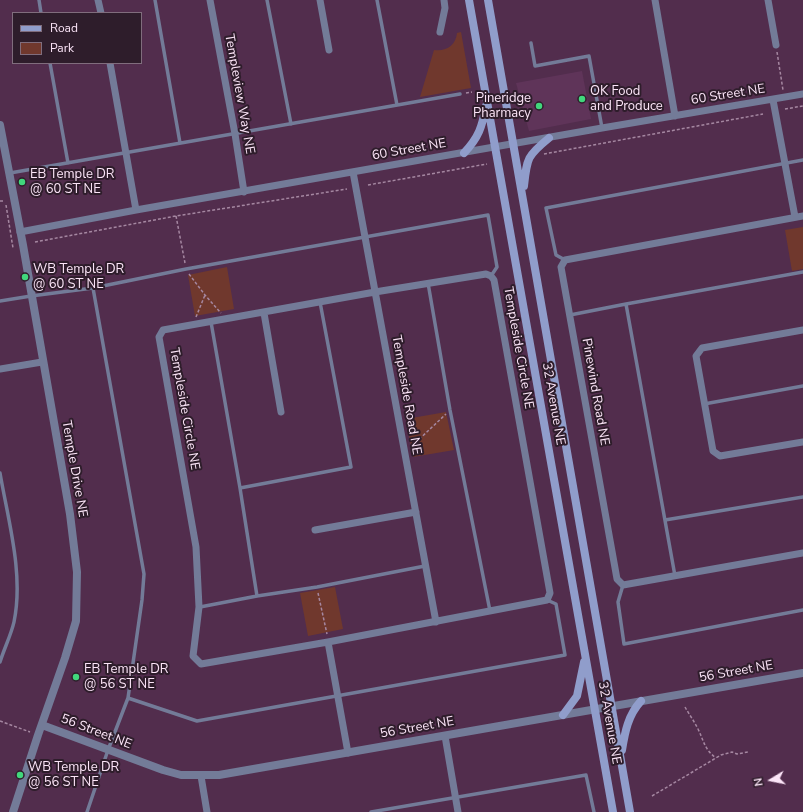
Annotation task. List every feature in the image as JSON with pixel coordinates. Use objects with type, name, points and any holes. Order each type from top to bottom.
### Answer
[{"type":"main road","name":"32 Avenue NE","points":[[469,0],[613,812]]},
{"type":"main road","name":"32 Avenue NE","points":[[488,0],[630,812]]},
{"type":"main road","points":[[464,153],[473,144],[481,128],[487,101]]},
{"type":"main road","points":[[522,195],[526,164],[530,156],[549,138]]},
{"type":"main road","points":[[563,715],[577,696],[585,657]]},
{"type":"main road","points":[[621,757],[629,719],[636,707],[641,702]]},
{"type":"street","points":[[98,0],[100,12]]},
{"type":"street","name":"Templeview Way NE","points":[[210,0],[235,134],[244,192]]},
{"type":"street","points":[[320,0],[329,50]]},
{"type":"street","points":[[440,32],[445,8],[444,0]]},
{"type":"street","points":[[655,0],[675,116]]},
{"type":"street","points":[[768,0],[776,44]]},
{"type":"street","points":[[110,64],[136,210]]},
{"type":"street","name":"60 Street NE","points":[[20,232],[136,210],[803,94]]},
{"type":"street","points":[[565,260],[799,217],[785,163],[773,100]]},
{"type":"street","name":"Temple Drive NE","points":[[0,125],[70,514],[78,572],[76,621],[13,812]]},
{"type":"street","name":"Templeside Road NE","points":[[353,172],[436,622]]},
{"type":"street","name":"Pinewind Road NE","points":[[565,260],[561,267],[569,315],[617,579],[623,585]]},
{"type":"street","name":"Templeside Circle NE","points":[[486,274],[490,276],[494,280],[550,593],[547,600],[328,642],[201,664],[193,656],[199,608],[196,547],[159,337],[164,330],[428,283],[486,274]]},
{"type":"street","points":[[264,313],[281,412]]},
{"type":"street","points":[[803,330],[702,348],[696,356],[713,451],[720,456],[803,442]]},
{"type":"street","points":[[0,369],[42,362]]},
{"type":"street","points":[[315,530],[416,512]]},
{"type":"street","points":[[623,585],[803,553]]},
{"type":"street","points":[[328,642],[348,753]]},
{"type":"street","name":"56 Street NE","points":[[42,725],[169,772],[181,775],[219,775],[803,673]]},
{"type":"street","points":[[445,736],[458,812]]},
{"type":"street","points":[[201,776],[207,812]]},
{"type":"lane","points":[[39,0],[41,12]]},
{"type":"lane","points":[[155,0],[180,144]]},
{"type":"lane","points":[[268,0],[291,124]]},
{"type":"lane","points":[[377,0],[397,105]]},
{"type":"lane","points":[[531,43],[535,66],[589,56],[602,128]]},
{"type":"lane","points":[[50,64],[68,162]]},
{"type":"lane","points":[[9,173],[460,94]]},
{"type":"lane","points":[[565,260],[556,255],[546,208],[803,160]]},
{"type":"lane","points":[[0,301],[93,288],[186,269],[488,215],[497,267],[490,276]]},
{"type":"lane","points":[[569,315],[803,272]]},
{"type":"lane","points":[[428,283],[450,410],[490,612]]},
{"type":"lane","points":[[88,812],[108,750],[128,698],[142,600],[144,574],[93,288]]},
{"type":"lane","points":[[240,488],[351,467],[320,302]]},
{"type":"lane","points":[[626,304],[675,576]]},
{"type":"lane","points":[[211,322],[257,596]]},
{"type":"lane","points":[[704,404],[803,386]]},
{"type":"lane","points":[[0,473],[14,550],[17,590],[14,622],[0,662]]},
{"type":"lane","points":[[665,520],[803,497]]},
{"type":"lane","points":[[199,608],[257,596],[317,587],[426,566]]},
{"type":"lane","points":[[623,585],[618,602],[624,644],[803,610]]},
{"type":"lane","points":[[128,698],[197,721],[565,655],[556,604],[547,600]]},
{"type":"lane","points":[[371,812],[586,775],[594,812]]},
{"type":"path","points":[[776,44],[784,97]]},
{"type":"path","points":[[785,109],[803,106]]},
{"type":"path","points":[[539,155],[763,114]]},
{"type":"path","points":[[368,185],[487,164]]},
{"type":"path","points":[[35,242],[176,216],[347,188]]},
{"type":"path","points":[[0,201],[5,200],[13,248]]},
{"type":"path","points":[[176,216],[186,269],[205,295],[221,312],[222,320]]},
{"type":"path","points":[[197,325],[195,316],[205,295]]},
{"type":"path","points":[[405,452],[450,410]]},
{"type":"path","points":[[317,587],[328,642]]},
{"type":"path","points":[[685,707],[709,753],[716,758]]},
{"type":"path","points":[[0,721],[30,732]]},
{"type":"path","points":[[652,796],[716,758],[732,752],[738,754],[748,752]]},
{"type":"shaded area","points":[[582,71],[591,119],[529,131],[516,83]]},
{"type":"green space","points":[[461,32],[471,88],[420,97],[434,50],[443,50],[450,47],[455,41],[457,33]]},
{"type":"green space","points":[[803,227],[803,269],[792,271],[785,230]]},
{"type":"green space","points":[[227,267],[234,309],[195,316],[188,275]]},
{"type":"green space","points":[[446,412],[454,450],[413,457],[406,419]]},
{"type":"green space","points":[[335,587],[343,629],[308,636],[300,593]]},
{"type":"place","name":"OK Food and Produce","points":[[582,99]]},
{"type":"place","name":"Pineridge Pharmacy","points":[[539,106]]},
{"type":"place","name":"EB Temple DR @ 60 ST NE","points":[[22,182]]},
{"type":"place","name":"WB Temple DR @ 60 ST NE","points":[[25,277]]},
{"type":"place","name":"EB Temple DR @ 56 ST NE","points":[[76,677]]},
{"type":"place","name":"WB Temple DR @ 56 ST NE","points":[[20,775]]}]
